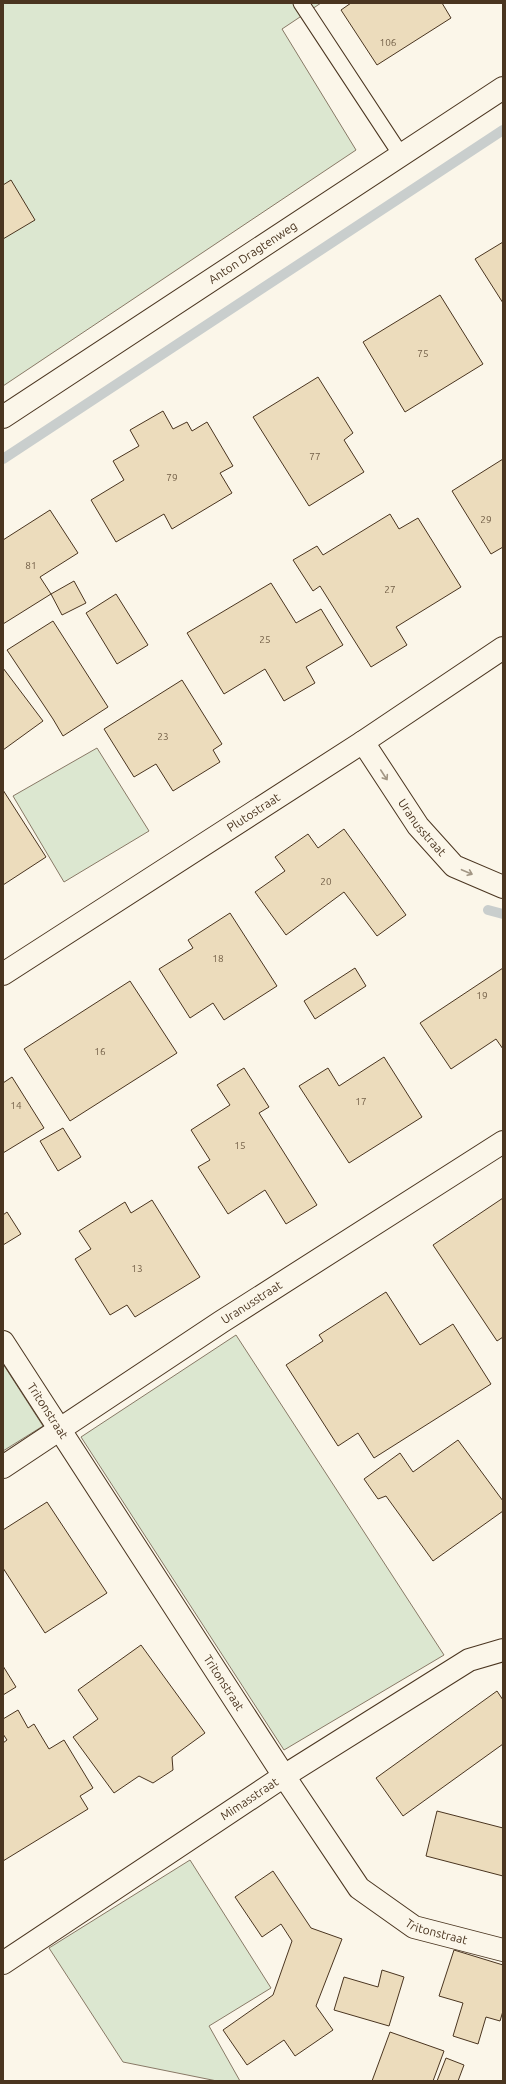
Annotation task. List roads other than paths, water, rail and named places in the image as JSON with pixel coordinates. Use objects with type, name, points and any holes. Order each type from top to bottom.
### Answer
[{"type":"street","name":"Anton Dragtenweg","points":[[3,417],[503,88]]},
{"type":"street","name":"Plutostraat","points":[[3,974],[363,742],[503,648]]},
{"type":"street","name":"Uranusstraat","points":[[363,742],[418,826],[454,866],[503,887]]},
{"type":"street","name":"Uranusstraat","points":[[3,1467],[221,1322],[503,1142]]},
{"type":"street","name":"Tritonstraat","points":[[3,1342],[61,1429],[284,1776],[360,1888],[414,1927],[503,1950]]},
{"type":"street","name":"Mimasstraat","points":[[3,1963],[284,1776],[469,1660],[503,1650]]},
{"type":"lane","points":[[301,3],[401,155]]},
{"type":"waterway","points":[[3,459],[503,130]]},
{"type":"waterway","points":[[488,910],[503,914]]}]
